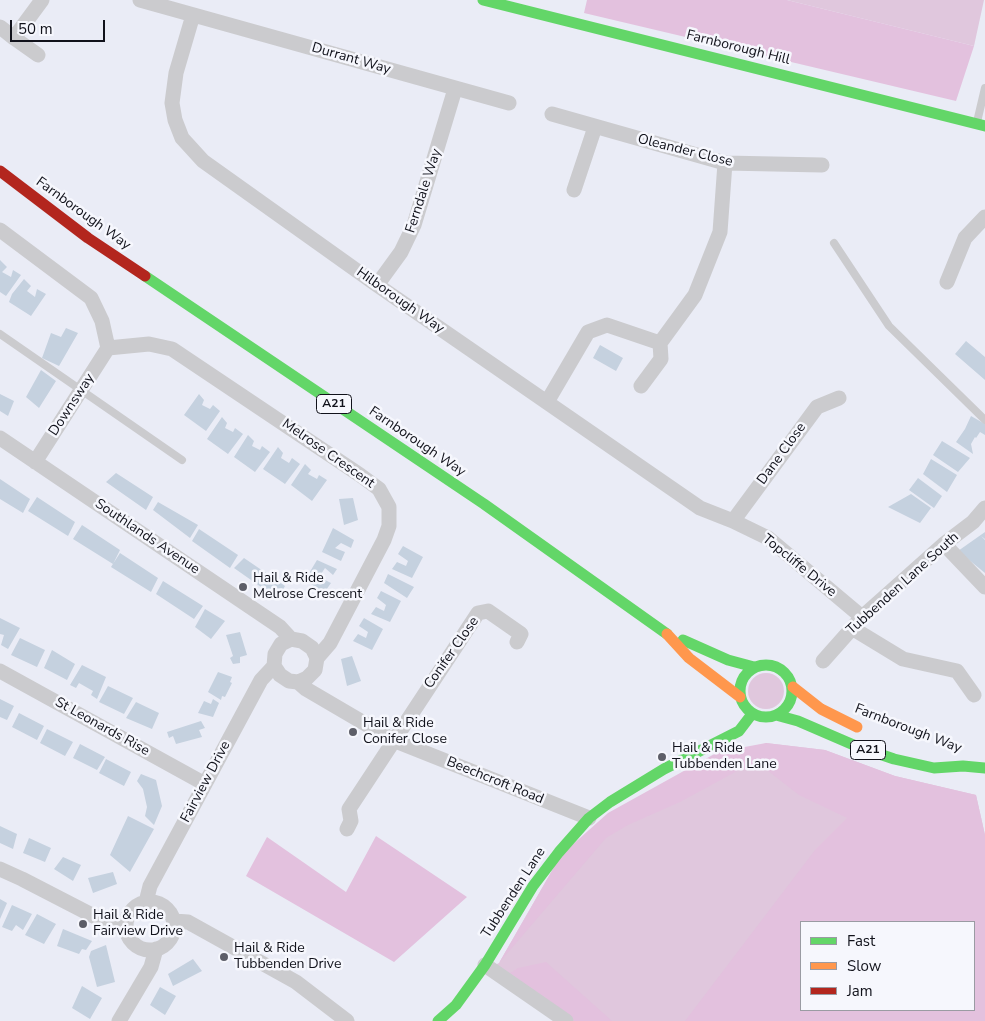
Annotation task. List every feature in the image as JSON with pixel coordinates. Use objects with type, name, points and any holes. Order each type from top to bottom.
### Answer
[{"type":"main road","name":"Farnborough Hill","points":[[483,0],[981,125]]},
{"type":"main road","name":"Farnborough Way","points":[[0,171],[88,238],[484,504],[670,636],[688,658],[740,697]]},
{"type":"main road","name":"Farnborough Way","points":[[670,636],[685,640],[728,660],[754,667]]},
{"type":"main road","points":[[762,665],[778,667],[785,672],[792,687],[793,695],[790,704],[776,715],[768,717],[752,714],[744,706],[740,697],[742,679],[754,667],[762,665]]},
{"type":"main road","name":"Farnborough Way","points":[[792,687],[821,709],[870,733]]},
{"type":"main road","name":"Tubbenden Lane","points":[[438,1021],[456,1005],[485,965],[533,886],[559,852],[589,818],[610,802],[664,769],[739,731],[752,714]]},
{"type":"main road","name":"Farnborough Way","points":[[776,715],[798,721],[856,746],[894,759],[934,768],[963,766],[985,768]]},
{"type":"main road","name":"Farnborough Way","points":[[937,755],[963,766]]},
{"type":"street","points":[[14,38],[42,0]]},
{"type":"street","name":"Durrant Way","points":[[140,0],[509,103]]},
{"type":"street","name":"Hilborough Way","points":[[193,15],[172,94],[175,120],[182,138],[195,153],[211,167],[377,285],[700,508],[733,521]]},
{"type":"street","points":[[0,28],[38,56]]},
{"type":"street","name":"Ferndale Way","points":[[377,285],[401,252],[412,230],[455,89]]},
{"type":"street","name":"Oleander Close","points":[[552,114],[725,163],[822,165]]},
{"type":"street","points":[[574,190],[595,127]]},
{"type":"street","points":[[641,386],[661,359],[660,344],[694,295],[720,232],[725,163]]},
{"type":"street","points":[[947,282],[966,238],[985,217]]},
{"type":"street","points":[[0,230],[91,298],[102,321],[108,348]]},
{"type":"street","points":[[547,402],[588,332],[607,325],[660,344]]},
{"type":"street","name":"Melrose Crescent","points":[[108,348],[149,344],[172,349],[379,489],[389,507],[389,526],[384,540],[330,643],[317,658]]},
{"type":"street","name":"Downsway","points":[[35,462],[108,348]]},
{"type":"street","name":"Dane Close","points":[[733,521],[817,407],[839,398]]},
{"type":"street","name":"Southlands Avenue","points":[[0,438],[280,627],[291,640]]},
{"type":"street","name":"Tubbenden Lane South","points":[[823,661],[857,622],[944,544],[973,522],[985,508]]},
{"type":"street","name":"Topcliffe Drive","points":[[733,521],[768,538],[857,622],[903,659],[957,671],[974,695]]},
{"type":"street","points":[[944,544],[985,588]]},
{"type":"street","name":"Conifer Close","points":[[393,740],[478,613],[488,611],[521,634],[517,642]]},
{"type":"street","points":[[291,640],[302,641],[312,648],[317,658],[314,670],[308,678],[298,682],[289,681],[280,675],[274,666],[275,654],[281,644],[291,640]]},
{"type":"street","name":"Fairview Drive","points":[[146,902],[150,886],[261,680],[274,666]]},
{"type":"street","name":"St Leonards Rise","points":[[0,671],[205,784]]},
{"type":"street","name":"Beechcroft Road","points":[[298,682],[306,689],[393,740],[589,818]]},
{"type":"street","points":[[347,829],[351,821],[349,810],[393,740]]},
{"type":"street","points":[[0,870],[22,879],[113,926],[125,928]]},
{"type":"street","points":[[146,902],[162,905],[169,910],[174,921],[174,930],[171,938],[166,944],[156,949],[148,950],[132,943],[125,928],[131,910],[138,904],[146,902]]},
{"type":"street","points":[[174,921],[188,922],[296,982],[347,1021]]},
{"type":"street","points":[[119,1021],[150,967],[156,949]]},
{"type":"street","points":[[485,965],[566,1021]]},
{"type":"lane","points":[[981,125],[985,88]]},
{"type":"lane","points":[[834,243],[890,326],[985,420]]},
{"type":"lane","points":[[0,334],[182,460]]},
{"type":"shaded area","points":[[587,0],[787,0],[974,46],[956,101],[584,13]]},
{"type":"shaded area","points":[[787,0],[984,0],[974,46]]},
{"type":"shaded area","points":[[766,673],[773,674],[779,678],[783,684],[783,698],[779,704],[773,708],[766,709],[759,708],[753,704],[749,698],[748,691],[749,684],[753,678],[759,674]]},
{"type":"shaded area","points":[[766,743],[825,750],[895,776],[976,795],[985,835],[985,1021],[574,1021],[495,965],[499,963],[561,855]]},
{"type":"shaded area","points":[[766,743],[825,750],[895,776],[976,795],[985,835],[985,1021],[685,1021],[815,850],[847,818],[799,795],[763,767],[739,770],[680,802],[628,825],[606,838],[499,963],[561,855],[608,813],[718,752]]},
{"type":"shaded area","points":[[376,836],[467,897],[394,962],[246,876],[267,837],[346,892]]},
{"type":"shaded area","points":[[546,962],[612,1021],[574,1021],[507,975],[518,968]]},
{"type":"building","points":[[0,260],[7,267],[2,272],[11,277],[13,270],[21,275],[6,296],[0,292]]},
{"type":"building","points":[[24,279],[31,286],[27,291],[35,297],[37,289],[46,294],[31,316],[9,302],[12,294]]},
{"type":"building","points":[[66,328],[78,333],[59,366],[42,358],[51,333],[61,337]]},
{"type":"building","points":[[966,341],[985,357],[985,380],[955,354]]},
{"type":"building","points":[[600,345],[623,358],[616,371],[593,358]]},
{"type":"building","points":[[41,370],[56,381],[39,408],[26,397]]},
{"type":"building","points":[[0,394],[14,401],[8,416],[0,411]]},
{"type":"building","points":[[199,394],[204,400],[202,405],[210,409],[213,405],[220,411],[206,431],[184,415]]},
{"type":"building","points":[[971,416],[985,424],[985,435],[980,432],[971,444],[973,454],[956,442]]},
{"type":"building","points":[[222,417],[227,423],[225,428],[233,432],[235,428],[243,434],[228,454],[207,439]]},
{"type":"building","points":[[248,435],[254,441],[252,446],[260,450],[262,446],[270,452],[255,472],[234,457]]},
{"type":"building","points":[[942,441],[970,458],[958,472],[933,455]]},
{"type":"building","points":[[278,447],[283,453],[281,458],[289,463],[292,458],[300,464],[285,484],[263,469]]},
{"type":"building","points":[[931,459],[957,475],[947,492],[923,474]]},
{"type":"building","points":[[305,464],[311,470],[308,474],[317,479],[319,475],[327,480],[312,501],[291,485]]},
{"type":"building","points":[[116,473],[153,497],[146,510],[106,482]]},
{"type":"building","points":[[918,478],[942,496],[934,508],[909,490]]},
{"type":"building","points":[[0,479],[30,499],[23,513],[0,499]]},
{"type":"building","points":[[911,494],[931,508],[920,523],[888,507]]},
{"type":"building","points":[[37,497],[75,522],[68,536],[28,511]]},
{"type":"building","points":[[353,498],[358,520],[344,525],[339,499]]},
{"type":"building","points":[[158,502],[198,525],[190,538],[153,510]]},
{"type":"building","points":[[82,525],[120,550],[113,564],[73,539]]},
{"type":"building","points":[[333,528],[354,540],[351,548],[341,543],[335,548],[345,552],[341,561],[322,552]]},
{"type":"building","points":[[199,529],[238,555],[230,568],[192,541]]},
{"type":"building","points":[[985,532],[985,539],[981,536],[985,540],[985,573],[958,551]]},
{"type":"building","points":[[403,546],[423,557],[412,578],[392,569],[397,562],[406,566],[408,561],[398,554]]},
{"type":"building","points":[[120,553],[158,578],[151,592],[111,567]]},
{"type":"building","points":[[244,558],[285,586],[278,599],[234,568]]},
{"type":"building","points":[[317,560],[337,569],[333,575],[325,568],[319,577],[331,583],[324,593],[305,580]]},
{"type":"building","points":[[388,574],[414,587],[407,598],[384,583]]},
{"type":"building","points":[[163,581],[203,606],[194,619],[156,594]]},
{"type":"building","points":[[381,591],[401,601],[390,622],[371,614],[376,607],[384,611],[386,605],[377,598]]},
{"type":"building","points":[[205,609],[225,621],[211,639],[195,627]]},
{"type":"building","points":[[0,618],[20,628],[8,649],[1,645],[4,635],[0,634]]},
{"type":"building","points":[[364,618],[383,629],[372,650],[353,641],[358,634],[366,638],[368,632],[359,626]]},
{"type":"building","points":[[240,632],[247,655],[240,657],[240,663],[233,664],[230,658],[233,656],[226,635]]},
{"type":"building","points":[[20,638],[45,650],[37,667],[11,655]]},
{"type":"building","points":[[52,650],[75,664],[67,680],[44,668]]},
{"type":"building","points":[[352,656],[361,681],[347,686],[341,659]]},
{"type":"building","points":[[82,665],[106,677],[97,699],[91,695],[93,691],[79,683],[76,688],[70,685]]},
{"type":"building","points":[[218,672],[232,677],[230,682],[232,683],[225,697],[222,696],[221,700],[208,692]]},
{"type":"building","points":[[108,686],[133,698],[124,714],[99,702]]},
{"type":"building","points":[[0,699],[14,706],[7,720],[0,717]]},
{"type":"building","points":[[213,699],[219,703],[213,717],[198,713],[204,701],[211,704]]},
{"type":"building","points":[[136,702],[159,713],[152,729],[126,718]]},
{"type":"building","points":[[19,713],[44,726],[37,740],[12,727]]},
{"type":"building","points":[[201,721],[205,728],[199,730],[202,737],[176,744],[173,736],[169,738],[167,732]]},
{"type":"building","points":[[47,729],[73,742],[65,756],[40,743]]},
{"type":"building","points":[[80,744],[105,757],[97,770],[73,758]]},
{"type":"building","points":[[106,759],[131,772],[124,786],[99,773]]},
{"type":"building","points":[[141,774],[156,780],[162,806],[154,825],[145,816],[147,807],[143,789],[137,781]]},
{"type":"building","points":[[128,816],[154,829],[130,872],[110,855]]},
{"type":"building","points":[[0,826],[17,834],[13,849],[0,843]]},
{"type":"building","points":[[29,838],[51,848],[45,862],[23,853]]},
{"type":"building","points":[[63,857],[81,865],[73,881],[54,869]]},
{"type":"building","points":[[113,872],[117,884],[93,893],[88,878]]},
{"type":"building","points":[[0,899],[7,903],[0,919]]},
{"type":"building","points":[[12,905],[32,914],[23,930],[16,925],[12,931],[2,927]]},
{"type":"building","points":[[37,914],[56,924],[44,944],[25,935]]},
{"type":"building","points":[[63,929],[92,941],[86,950],[82,949],[79,954],[57,946]]},
{"type":"building","points":[[106,945],[115,982],[97,987],[89,957],[91,951]]},
{"type":"building","points":[[193,959],[202,971],[173,986],[168,974]]},
{"type":"building","points":[[82,986],[102,998],[90,1019],[72,1008]]},
{"type":"building","points":[[160,987],[176,996],[165,1015],[150,1005]]},
{"type":"traffic: fast","points":[[483,0],[985,126]]},
{"type":"traffic: fast","points":[[145,276],[484,504],[667,634]]},
{"type":"traffic: fast","points":[[683,640],[728,660],[754,667]]},
{"type":"traffic: fast","points":[[761,665],[771,665],[785,672],[792,686],[792,691],[792,696],[785,710],[771,717],[761,717],[751,713],[744,706],[740,696],[740,686],[744,676],[751,669],[761,665]]},
{"type":"traffic: fast","points":[[438,1021],[456,1005],[485,965],[533,886],[559,852],[589,818],[610,802],[664,769],[739,731],[752,714]]},
{"type":"traffic: fast","points":[[776,715],[798,721],[856,746],[894,759],[934,768],[963,766],[985,768]]},
{"type":"traffic: slow","points":[[667,634],[689,658],[740,697]]},
{"type":"traffic: slow","points":[[793,687],[821,709],[857,727]]},
{"type":"traffic: jam","points":[[0,171],[88,238],[145,276]]},
{"type":"place","name":"Hail & Ride Melrose Crescent","points":[[243,587]]},
{"type":"place","name":"Hail & Ride Conifer Close","points":[[353,732]]},
{"type":"place","name":"Hail & Ride Tubbenden Lane","points":[[662,757]]},
{"type":"place","name":"Hail & Ride Fairview Drive","points":[[83,924]]},
{"type":"place","name":"Hail & Ride Tubbenden Drive","points":[[224,957]]}]
